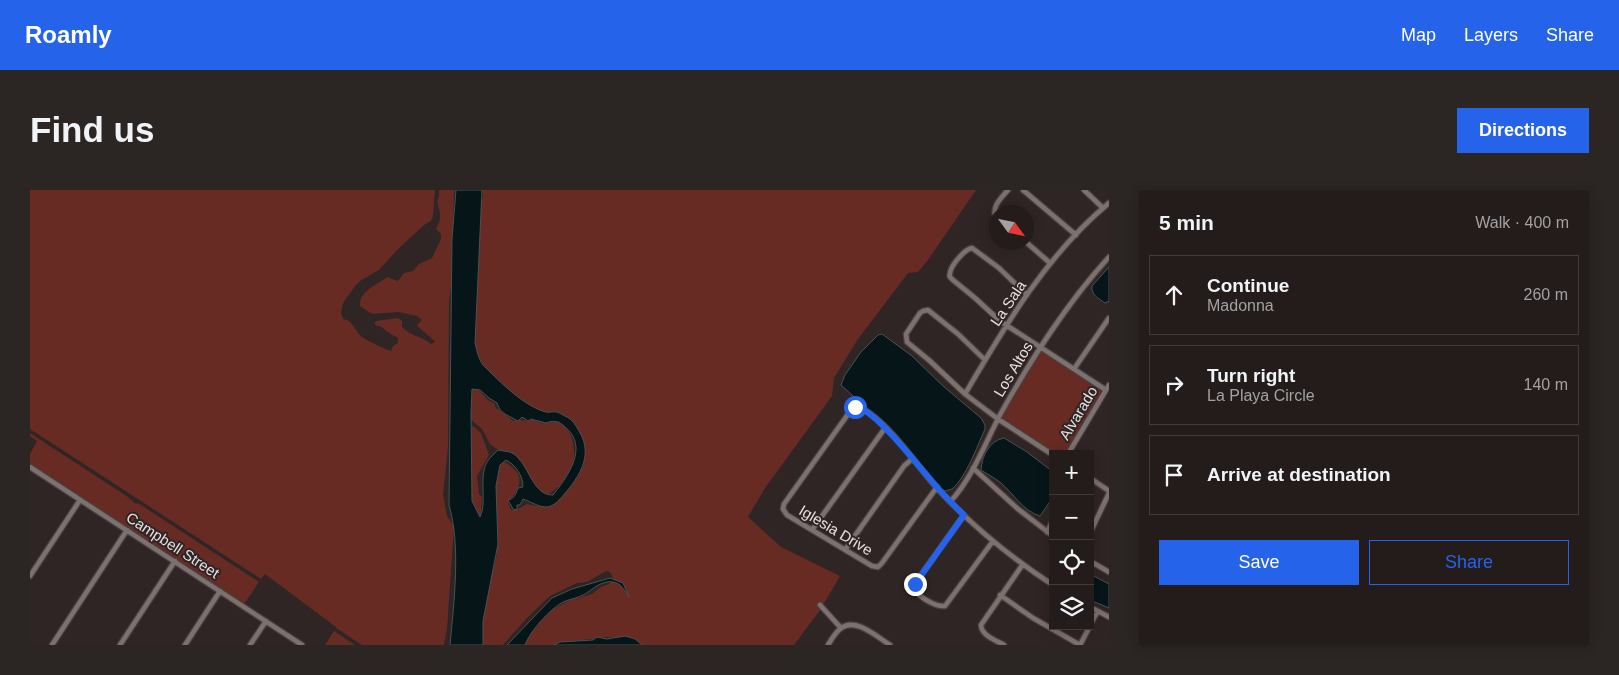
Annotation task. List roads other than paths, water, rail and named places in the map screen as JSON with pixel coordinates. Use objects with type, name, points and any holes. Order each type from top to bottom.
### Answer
[{"type":"street","points":[[997,205],[1008,190]]},
{"type":"street","points":[[1023,190],[1076,234]]},
{"type":"street","points":[[1084,190],[1103,208]]},
{"type":"street","name":"La Sala","points":[[965,394],[1027,294],[1050,263],[1076,234],[1109,203]]},
{"type":"street","points":[[1027,294],[999,268],[972,248],[964,251],[951,270],[950,275],[953,280],[1007,325],[1074,369],[1108,388]]},
{"type":"street","points":[[1034,249],[1050,263]]},
{"type":"street","name":"Los Altos","points":[[950,502],[962,488],[998,419],[1040,347],[1070,304],[1109,257]]},
{"type":"street","points":[[985,360],[930,311],[925,310],[920,313],[906,332],[905,338],[907,342],[965,394],[998,419],[1049,452]]},
{"type":"street","points":[[1074,369],[1109,318]]},
{"type":"street","name":"Alvarado","points":[[1070,450],[1108,388]]},
{"type":"street","name":"Iglesia Drive","points":[[885,428],[865,410],[857,407],[851,410],[783,505],[786,515],[872,566],[879,566],[937,487]]},
{"type":"street","points":[[812,530],[885,428],[950,502],[993,541],[1049,582]]},
{"type":"street","points":[[845,550],[904,466],[912,459]]},
{"type":"street","points":[[30,476],[32,468]]},
{"type":"street","name":"Campbell Street","points":[[32,468],[302,645]]},
{"type":"street","points":[[973,468],[1014,506],[1047,532],[1049,528]]},
{"type":"street","points":[[1094,481],[1109,492],[1094,524]]},
{"type":"street","points":[[30,576],[80,500]]},
{"type":"street","points":[[964,515],[916,582],[914,589],[918,594],[938,606],[946,605],[993,541]]},
{"type":"street","points":[[52,645],[127,530]]},
{"type":"street","points":[[120,645],[175,561]]},
{"type":"street","points":[[1094,563],[1109,572]]},
{"type":"street","points":[[1004,645],[983,633],[980,627],[982,621],[1022,564]]},
{"type":"street","points":[[185,645],[220,591]]},
{"type":"street","points":[[1000,596],[1033,618],[1080,645],[1088,630]]},
{"type":"street","points":[[820,605],[841,628]]},
{"type":"street","points":[[1094,609],[1109,617]]},
{"type":"street","points":[[1094,618],[1098,611]]},
{"type":"street","points":[[250,645],[266,621]]},
{"type":"street","points":[[828,645],[841,628],[850,625],[858,626],[890,645]]}]
